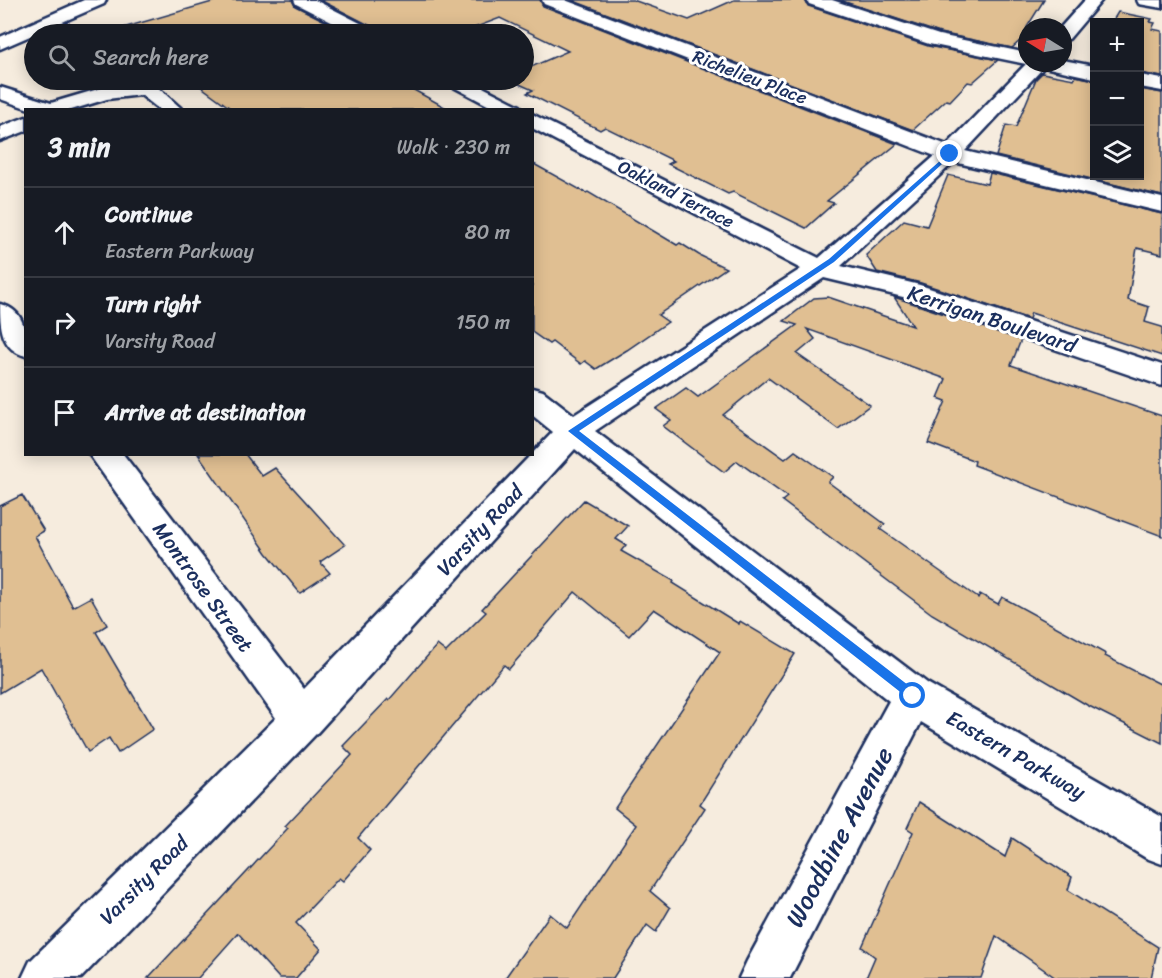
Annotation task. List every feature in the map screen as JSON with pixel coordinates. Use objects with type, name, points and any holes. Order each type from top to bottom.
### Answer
[{"type":"street","points":[[44,24],[98,0]]},
{"type":"street","points":[[302,0],[349,24]]},
{"type":"street","name":"Richelieu Place","points":[[550,0],[950,154],[1162,206]]},
{"type":"street","points":[[815,0],[935,40],[1018,57]]},
{"type":"street","points":[[1072,25],[1094,0]]},
{"type":"street","points":[[1145,0],[1162,3]]},
{"type":"street","points":[[53,20],[60,24]]},
{"type":"street","points":[[0,44],[24,33]]},
{"type":"street","points":[[1072,68],[1090,71]]},
{"type":"street","name":"Varsity Road","points":[[47,978],[302,720],[573,431],[820,269],[950,154],[1029,72]]},
{"type":"street","points":[[1144,82],[1162,85]]},
{"type":"street","points":[[51,108],[72,90]]},
{"type":"street","points":[[53,108],[117,90]]},
{"type":"street","points":[[148,90],[171,108]]},
{"type":"street","points":[[474,90],[509,108]]},
{"type":"street","points":[[0,93],[47,108]]},
{"type":"street","name":"Oakland Terrace","points":[[534,121],[820,269]]},
{"type":"street","points":[[0,135],[24,124]]},
{"type":"street","name":"Kerrigan Boulevard","points":[[820,269],[911,291],[1162,376]]},
{"type":"street","points":[[0,313],[24,344]]},
{"type":"street","name":"Eastern Parkway","points":[[534,401],[913,696],[1162,842]]},
{"type":"street","name":"Montrose Street","points":[[106,456],[302,720]]},
{"type":"street","name":"Woodbine Avenue","points":[[764,978],[913,696]]},
{"type":"building","points":[[219,0],[292,0],[295,6],[331,24],[136,24]]},
{"type":"building","points":[[320,0],[540,0],[543,6],[897,144],[827,201],[834,203],[806,228],[733,192],[728,194],[668,164],[674,161],[605,127],[600,130],[527,93],[534,90],[534,66],[568,51],[534,34],[534,24],[512,24],[500,18],[484,24],[367,24]]},
{"type":"building","points":[[571,0],[633,0],[689,20],[734,0],[805,0],[808,6],[928,46],[998,60],[972,83],[968,82],[950,101],[946,100],[913,130]]},
{"type":"building","points":[[839,0],[1044,0],[1033,18],[1018,18],[1018,43],[1012,48],[940,33]]},
{"type":"building","points":[[1118,12],[1152,19],[1150,22],[1155,23],[1152,29],[1162,31],[1162,77],[1144,74],[1144,18],[1114,18]]},
{"type":"building","points":[[1042,73],[1074,79],[1075,76],[1090,79],[1090,179],[996,156],[1006,125],[1016,127],[1036,79]]},
{"type":"building","points":[[206,90],[414,90],[446,108],[230,108]]},
{"type":"building","points":[[1144,90],[1162,93],[1162,196],[1096,180],[1144,180]]},
{"type":"building","points":[[534,164],[586,193],[588,192],[677,245],[680,243],[726,268],[658,315],[668,322],[596,369],[585,361],[581,364],[552,342],[549,344],[534,333]]},
{"type":"building","points":[[990,173],[1162,214],[1162,254],[1137,248],[1128,300],[1149,307],[1145,322],[1162,327],[1162,356],[1031,313],[1029,319],[921,283],[877,272],[866,255],[904,220],[927,226],[948,175],[987,184]]},
{"type":"building","points":[[828,297],[913,326],[894,297],[1021,340],[1011,365],[1162,416],[1162,536],[974,465],[975,461],[928,443],[946,401],[938,398],[946,379],[807,329],[815,339],[797,354],[870,405],[838,429],[768,378],[723,415],[785,459],[795,451],[833,477],[828,482],[885,524],[880,529],[978,598],[980,594],[998,604],[1002,597],[1106,654],[1105,656],[1162,685],[1162,743],[1087,705],[932,614],[782,501],[787,497],[737,461],[724,472],[663,426],[671,420],[656,409],[686,388],[698,397],[797,325],[784,321],[814,298]]},
{"type":"building","points":[[199,456],[247,456],[262,476],[275,468],[345,545],[320,562],[330,573],[300,593],[267,553]]},
{"type":"building","points":[[22,495],[44,531],[35,536],[73,607],[91,597],[107,625],[96,632],[153,729],[118,753],[109,738],[88,752],[41,668],[0,693],[0,506]]},
{"type":"building","points":[[584,500],[628,526],[616,539],[626,545],[621,551],[674,581],[673,583],[739,624],[740,621],[795,654],[700,804],[705,808],[650,891],[670,908],[656,932],[647,925],[613,978],[505,978],[550,914],[567,928],[636,825],[615,808],[720,652],[654,609],[629,636],[575,592],[509,669],[504,665],[358,838],[370,850],[343,881],[339,878],[296,923],[321,949],[296,978],[279,978],[238,933],[198,978],[148,978],[288,828],[285,826],[352,755],[343,746],[389,700],[437,645],[446,652],[486,612],[482,609]]},
{"type":"building","points":[[919,802],[1005,857],[1012,838],[1072,877],[1068,890],[1158,947],[1151,978],[1056,978],[996,936],[981,978],[866,978],[875,957],[862,947],[913,832],[907,828]]},
{"type":"route","points":[[913,696],[573,431],[832,261],[950,154]]}]
